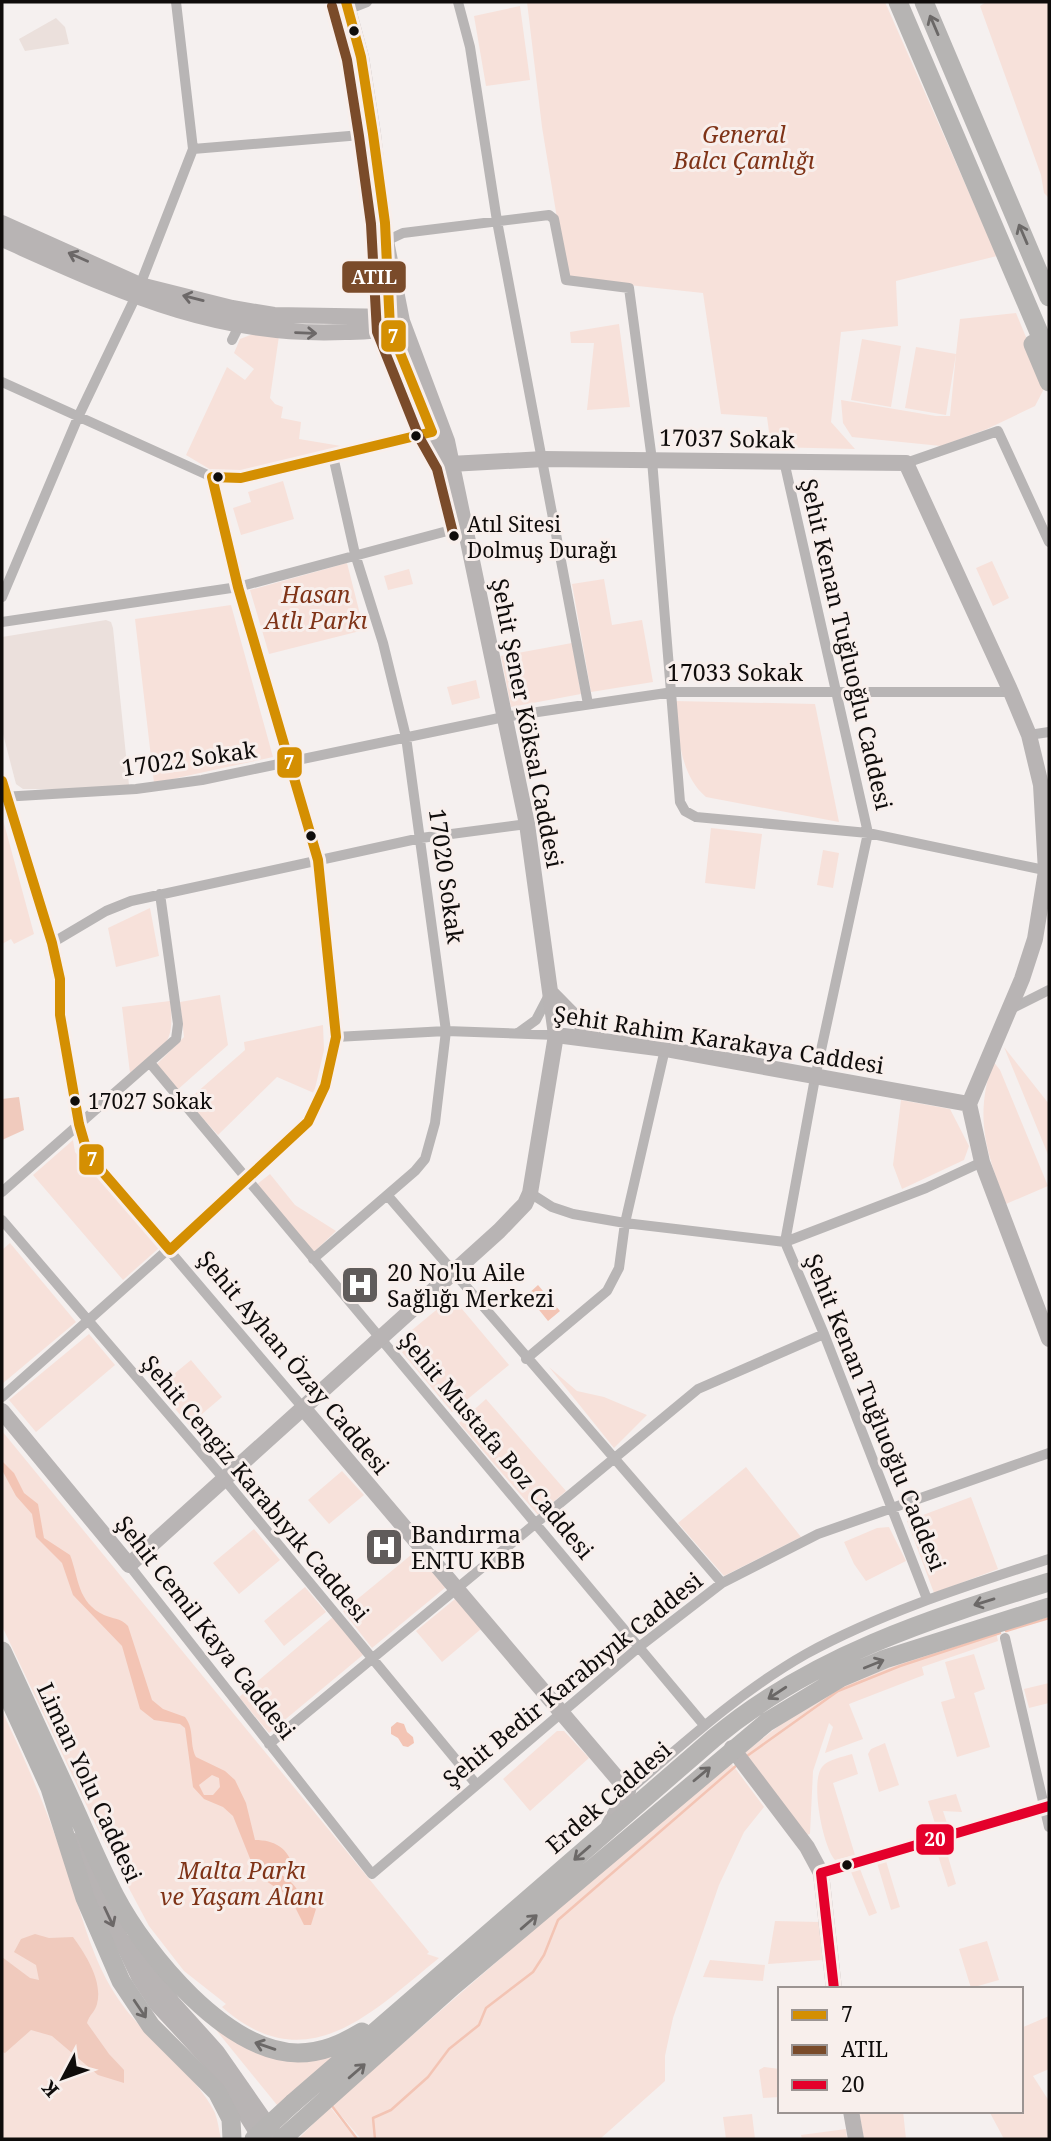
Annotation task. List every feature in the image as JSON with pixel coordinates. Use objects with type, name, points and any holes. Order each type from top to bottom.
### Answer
[{"type":"highway","points":[[898,2],[1049,355]]},
{"type":"highway","points":[[924,2],[1049,297]]},
{"type":"highway","points":[[942,104],[965,141],[1036,301],[1049,308]]},
{"type":"highway","points":[[1001,243],[1008,279],[1049,382]]},
{"type":"highway","points":[[1040,334],[1038,314],[1049,308]]},
{"type":"highway","name":"Erdek Caddesi","points":[[280,2139],[300,2110],[397,2012],[727,1727],[830,1660],[934,1617],[1049,1582]]},
{"type":"highway","name":"Erdek Caddesi","points":[[254,2139],[300,2110],[732,1748],[767,1722],[840,1678],[885,1659],[1049,1607]]},
{"type":"highway","name":"Liman Yolu Caddesi","points":[[2,1651],[116,1898]]},
{"type":"highway","name":"Liman Yolu Caddesi","points":[[2,1683],[50,1788]]},
{"type":"highway","points":[[50,1788],[85,1898],[121,1982],[151,2026],[217,2092],[231,2119],[232,2139]]},
{"type":"highway","points":[[116,1898],[166,1969],[197,2000],[233,2030],[253,2042],[297,2053],[319,2051],[344,2042],[397,2012]]},
{"type":"main road","points":[[348,5],[373,134],[385,223],[393,321]]},
{"type":"main road","points":[[2,223],[137,291],[247,311],[393,321]]},
{"type":"main road","points":[[2,239],[137,291],[235,333],[318,333],[393,321]]},
{"type":"main road","name":"Şehit Şener Köksal Caddesi","points":[[393,321],[432,432],[450,464]]},
{"type":"main road","name":"Şehit Şener Köksal Caddesi","points":[[129,1566],[381,1341],[514,1216],[526,1204],[530,1193],[556,1035],[527,824],[466,526],[443,429],[393,321]]},
{"type":"main road","name":"17037 Sokak","points":[[450,464],[544,458],[906,463]]},
{"type":"main road","points":[[906,463],[1011,692],[1029,736],[1041,785],[1047,871],[1035,939],[969,1104],[982,1162],[1049,1339]]},
{"type":"main road","points":[[550,992],[597,1040]]},
{"type":"main road","name":"Şehit Rahim Karakaya Caddesi","points":[[556,1035],[665,1049],[969,1104]]},
{"type":"main road","name":"Şehit Ayhan Özay Caddesi","points":[[304,1409],[628,1791]]},
{"type":"main road","name":"Şehit Cemil Kaya Caddesi","points":[[2,1411],[129,1566]]},
{"type":"main road","points":[[732,1748],[807,1847],[821,1873],[834,1987]]},
{"type":"main road","name":"Liman Yolu Caddesi","points":[[50,1788],[139,1977],[157,2004],[219,2071],[261,2139]]},
{"type":"main road","points":[[605,1833],[628,1791]]},
{"type":"main road","name":"Liman Yolu Caddesi","points":[[116,1898],[142,1955],[172,2003],[218,2052],[280,2139]]},
{"type":"main road","points":[[851,2113],[856,2139]]},
{"type":"street","points":[[2,597],[79,415],[137,291],[192,149],[176,2]]},
{"type":"street","points":[[348,5],[367,2]]},
{"type":"street","points":[[458,2],[470,47],[497,221],[544,458],[588,705]]},
{"type":"street","points":[[192,149],[373,134]]},
{"type":"street","points":[[386,241],[402,233],[551,216],[566,280],[629,288],[652,460],[680,802],[685,811],[696,817],[868,833],[1047,871]]},
{"type":"street","points":[[385,223],[402,233]]},
{"type":"street","points":[[235,333],[247,311]]},
{"type":"street","points":[[2,382],[212,477],[241,478],[432,432]]},
{"type":"street","name":"17037 Sokak","points":[[906,463],[998,431],[1049,542]]},
{"type":"street","name":"17020 Sokak","points":[[313,1259],[415,1171],[431,1144],[446,1031],[406,737],[383,643],[355,554],[333,456]]},
{"type":"street","name":"Şehit Kenan Tuğluoğlu Caddesi","points":[[784,461],[868,833],[815,1078],[785,1242],[824,1334],[927,1599]]},
{"type":"street","points":[[2,1397],[170,1250],[308,1122],[326,1086],[336,1037],[318,860],[238,587],[212,477]]},
{"type":"street","points":[[2,622],[238,587],[466,526]]},
{"type":"street","name":"17033 Sokak","points":[[504,717],[673,692],[1011,692]]},
{"type":"street","name":"17022 Sokak","points":[[4,797],[136,789],[289,764],[504,717]]},
{"type":"street","points":[[1029,736],[1049,732]]},
{"type":"street","name":"Şehit Ayhan Özay Caddesi","points":[[2,781],[4,797],[52,943],[60,979],[60,1015],[79,1124],[88,1155],[304,1409]]},
{"type":"street","points":[[52,943],[106,911],[160,894],[421,838],[527,824]]},
{"type":"street","points":[[2,1192],[172,1044],[178,1029],[160,894]]},
{"type":"street","points":[[1007,1011],[1049,990]]},
{"type":"street","points":[[517,1033],[536,1020],[550,992]]},
{"type":"street","name":"Şehit Rahim Karakaya Caddesi","points":[[336,1037],[446,1031],[556,1035]]},
{"type":"street","points":[[526,1359],[612,1286],[619,1268],[625,1223],[665,1049]]},
{"type":"street","name":"Şehit Mustafa Boz Caddesi","points":[[150,1063],[245,1180],[704,1726]]},
{"type":"street","points":[[530,1193],[552,1207],[625,1223],[785,1242],[926,1188],[982,1162]]},
{"type":"street","points":[[388,1196],[612,1460],[722,1583]]},
{"type":"street","name":"Şehit Cengiz Karabıyık Caddesi","points":[[2,1220],[225,1480],[476,1784]]},
{"type":"street","points":[[269,1744],[698,1389],[824,1334]]},
{"type":"street","name":"Şehit Bedir Karabıyık Caddesi","points":[[372,1874],[639,1647],[722,1583],[818,1534],[1049,1453]]},
{"type":"street","points":[[628,1791],[704,1726],[805,1655],[927,1599],[1049,1559]]},
{"type":"street","name":"Şehit Cemil Kaya Caddesi","points":[[129,1566],[372,1874]]},
{"type":"street","points":[[1005,1638],[1047,1807],[1049,1827]]},
{"type":"street","points":[[821,1873],[1047,1807]]},
{"type":"shaded area","points":[[56,18],[65,27],[69,44],[25,51],[19,39]]},
{"type":"shaded area","points":[[106,620],[111,622],[113,628],[129,785],[125,789],[23,789],[16,784],[2,730],[2,637]]},
{"type":"shaded area","points":[[19,1097],[24,1130],[2,1140],[2,1099]]},
{"type":"shaded area","points":[[538,1285],[560,1311],[548,1321],[527,1295]]},
{"type":"shaded area","points":[[2,1461],[14,1473],[24,1493],[38,1504],[44,1538],[70,1555],[80,1589],[89,1603],[95,1610],[128,1626],[152,1700],[163,1709],[185,1717],[190,1727],[196,1757],[225,1771],[235,1780],[246,1803],[255,1840],[280,1846],[288,1855],[293,1868],[279,1874],[290,1881],[316,1909],[311,1925],[304,1925],[290,1897],[263,1879],[253,1866],[233,1816],[223,1807],[204,1799],[193,1787],[185,1728],[180,1724],[154,1720],[140,1709],[122,1646],[73,1595],[62,1563],[36,1537],[32,1514],[16,1496],[2,1470]],"holes":[[[212,1775],[219,1778],[220,1787],[213,1795],[204,1795],[199,1785]]]},
{"type":"shaded area","points":[[397,1722],[404,1724],[413,1737],[414,1743],[408,1747],[403,1746],[398,1738],[391,1734],[391,1727]]},
{"type":"shaded area","points":[[35,1934],[49,1938],[73,1937],[83,1952],[98,1986],[96,2007],[87,2023],[124,2070],[124,2083],[98,2075],[52,2036],[31,2030],[5,2053],[2,2052],[2,1957],[30,1978],[39,1980],[36,1965],[14,1952],[21,1939]]},
{"type":"green space","name":"General Balcı Çamlığı","points":[[527,2],[885,2],[997,256],[896,281],[898,326],[841,332],[831,422],[855,449],[771,447],[767,417],[721,414],[703,293],[573,279],[566,273],[542,127]]},
{"type":"green space","points":[[986,2],[1049,2],[1049,198],[1044,193],[1041,175],[980,6]]},
{"type":"green space","points":[[520,6],[530,80],[486,86],[474,16]]},
{"type":"green space","points":[[1016,313],[1046,385],[1035,406],[987,429],[941,446],[852,437],[843,423],[841,400],[950,416],[960,319]]},
{"type":"green space","points":[[619,324],[630,407],[587,410],[594,343],[571,343],[570,332]]},
{"type":"green space","points":[[253,334],[279,336],[270,398],[283,407],[281,418],[301,422],[299,439],[347,447],[348,450],[256,472],[211,470],[186,455],[227,367],[245,380],[254,369],[234,353],[240,339]]},
{"type":"green space","points":[[862,339],[901,346],[891,407],[851,400]]},
{"type":"green space","points":[[916,347],[956,354],[946,415],[905,408]]},
{"type":"green space","points":[[283,481],[294,519],[241,535],[233,508],[251,502],[248,492]]},
{"type":"green space","points":[[992,561],[1009,598],[993,606],[976,568]]},
{"type":"green space","name":"Hasan Atlı Parkı","points":[[347,563],[364,630],[269,654],[250,590]]},
{"type":"green space","points":[[409,569],[413,584],[388,590],[384,576]]},
{"type":"green space","points":[[604,579],[612,625],[642,620],[653,682],[591,692],[572,584]]},
{"type":"green space","points":[[231,605],[273,757],[154,783],[135,619]]},
{"type":"green space","points":[[572,643],[581,694],[511,707],[501,656]]},
{"type":"green space","points":[[476,680],[480,698],[452,705],[447,687]]},
{"type":"green space","points":[[674,701],[815,704],[839,822],[706,797],[697,788],[685,765]]},
{"type":"green space","points":[[2,816],[34,934],[14,944],[11,939],[2,944]]},
{"type":"green space","points":[[711,828],[762,834],[755,889],[705,883]]},
{"type":"green space","points":[[823,850],[839,853],[833,888],[817,885]]},
{"type":"green space","points":[[150,908],[159,956],[116,967],[108,928]]},
{"type":"green space","points":[[220,995],[228,1045],[176,1091],[157,1064],[184,1037],[180,1002]]},
{"type":"green space","points":[[170,1001],[169,1037],[159,1050],[130,1073],[122,1007]]},
{"type":"green space","points":[[323,1025],[324,1050],[314,1093],[277,1077],[218,1135],[187,1101],[245,1050],[244,1042]]},
{"type":"green space","points":[[1004,1047],[1049,1104],[1049,1157]]},
{"type":"green space","points":[[993,1061],[1000,1070],[1048,1186],[1006,1204],[988,1150],[983,1117],[987,1081]]},
{"type":"green space","points":[[901,1100],[950,1109],[969,1146],[964,1160],[902,1189],[893,1165]]},
{"type":"green space","points":[[73,1140],[75,1152],[159,1248],[123,1280],[33,1175]]},
{"type":"green space","points":[[270,1174],[295,1205],[336,1231],[313,1253],[256,1185]]},
{"type":"green space","points":[[10,1243],[76,1322],[2,1384],[2,1250]]},
{"type":"green space","points":[[452,1297],[509,1365],[452,1412],[395,1344]]},
{"type":"green space","points":[[89,1334],[115,1365],[36,1432],[9,1400]]},
{"type":"green space","points":[[191,1360],[222,1397],[189,1425],[157,1388]]},
{"type":"green space","points":[[549,1367],[577,1391],[604,1397],[647,1415],[614,1448]]},
{"type":"green space","points":[[486,1399],[566,1491],[538,1515],[459,1423]]},
{"type":"green space","name":"Malta Parkı ve Yaşam Alanı","points":[[2,1431],[429,1952],[427,1954],[439,1958],[363,2017],[337,2031],[310,2039],[282,2039],[253,2029],[222,2007],[226,2004],[184,1971],[149,1926],[99,1832],[2,1626]]},
{"type":"green space","points":[[746,1467],[801,1537],[724,1576],[678,1523]]},
{"type":"green space","points":[[342,1471],[364,1495],[329,1524],[308,1500]]},
{"type":"green space","points":[[971,1497],[998,1569],[934,1593],[907,1521]]},
{"type":"green space","points":[[889,1527],[906,1561],[866,1581],[844,1542],[877,1528]]},
{"type":"green space","points":[[254,1529],[280,1560],[239,1594],[213,1563]]},
{"type":"green space","points":[[417,1550],[446,1587],[372,1648],[343,1611]]},
{"type":"green space","points":[[305,1587],[326,1612],[284,1646],[264,1621]]},
{"type":"green space","points":[[455,1599],[481,1629],[442,1662],[416,1631]]},
{"type":"green space","points":[[333,1617],[364,1654],[269,1733],[239,1697]]},
{"type":"green space","points":[[995,1628],[998,1641],[922,1667],[924,1675],[849,1704],[863,1739],[825,1753],[833,1727],[829,1723],[813,1771],[810,1834],[806,1835],[744,1753],[820,1694]]},
{"type":"green space","points":[[974,1654],[985,1689],[974,1693],[990,1747],[957,1757],[941,1702],[955,1698],[945,1662]]},
{"type":"green space","points":[[1049,1683],[1049,1703],[1029,1708],[1024,1689]]},
{"type":"green space","points":[[2,1711],[44,1806],[92,1947],[106,1979],[126,2009],[207,2098],[215,2113],[221,2139],[2,2139]]},
{"type":"green space","points":[[557,1731],[564,1731],[589,1758],[530,1811],[503,1779]]},
{"type":"green space","points":[[885,1743],[899,1785],[879,1792],[868,1754],[871,1749]]},
{"type":"green space","points":[[852,1754],[858,1774],[833,1783],[855,1855],[835,1860],[822,1829],[817,1786],[822,1767],[828,1762]]},
{"type":"green space","points":[[729,1760],[764,1807],[744,1832],[719,1885],[673,2018],[665,2056],[665,2081],[600,2139],[361,2139],[332,2105]]},
{"type":"green space","points":[[956,1794],[962,1812],[943,1811],[948,1826],[937,1830],[928,1801]]},
{"type":"green space","points":[[944,1843],[956,1884],[948,1887],[935,1846]]},
{"type":"green space","points":[[886,1861],[900,1907],[891,1910],[877,1863]]},
{"type":"green space","points":[[860,1869],[877,1913],[869,1916],[851,1872]]},
{"type":"green space","points":[[775,1921],[819,1922],[823,1960],[768,1964]]},
{"type":"green space","points":[[987,1941],[999,1980],[971,1987],[959,1949]]},
{"type":"green space","points":[[710,1960],[765,1965],[763,1981],[703,1977]]},
{"type":"green space","points":[[203,2014],[256,2051],[344,2049],[277,2105]]},
{"type":"green space","points":[[1049,2016],[1049,2069],[1033,2076],[1049,2101],[1049,2139],[1004,2139],[990,2113],[1023,2113],[1023,2027]]},
{"type":"green space","points":[[764,2067],[778,2069],[778,2097],[763,2098],[759,2070]]},
{"type":"green space","points":[[330,2107],[356,2139],[298,2139]]},
{"type":"green space","points":[[859,2113],[903,2113],[906,2139],[864,2139]]},
{"type":"green space","points":[[752,2114],[755,2139],[726,2139],[723,2117]]},
{"type":"green space","points":[[846,2129],[847,2139],[802,2139],[801,2135]]},
{"type":"waterway","points":[[1006,1631],[1049,1618]]},
{"type":"waterway","points":[[747,1756],[838,1691],[900,1666],[1000,1633]]},
{"type":"waterway","points":[[375,2139],[373,2118],[391,2110],[428,2077],[449,2049],[479,2025],[486,2008],[533,1972],[544,1955],[558,1920],[737,1765]]},
{"type":"waterway","points":[[332,2106],[357,2139]]},
{"type":"transit line","name":"7","points":[[2,781],[52,943],[60,979],[60,1015],[79,1124],[88,1155],[170,1250],[308,1122],[325,1086],[336,1037],[318,860],[238,587],[212,477],[241,478],[432,432],[390,328],[385,223],[373,134],[361,57],[346,2]]},
{"type":"transit line","name":"ATIL","points":[[332,6],[347,60],[359,136],[371,224],[377,332],[419,437],[437,469],[454,537]]},
{"type":"transit line","name":"20","points":[[821,1873],[1049,1806]]},
{"type":"transit line","name":"20","points":[[821,1873],[834,1987]]},
{"type":"place","name":"Atıl Sitesi Dolmuş Durağı","points":[[454,536]]},
{"type":"place","name":"17027 Sokak","points":[[75,1101]]},
{"type":"place","name":"20 No'lu Aile Sağlığı Merkezi","points":[[360,1285]]},
{"type":"place","name":"Bandırma ENTU KBB","points":[[384,1547]]}]
